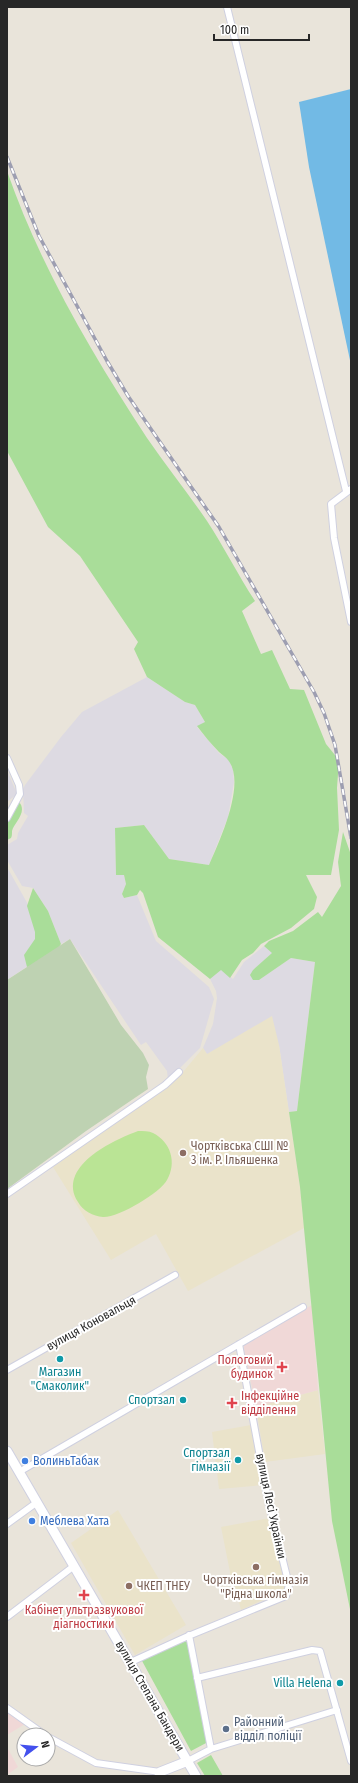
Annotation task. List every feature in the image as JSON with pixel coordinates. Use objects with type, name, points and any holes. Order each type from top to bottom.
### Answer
[{"type":"street","points":[[227,7],[349,490],[330,504],[334,538],[351,622]]},
{"type":"street","points":[[7,758],[19,785],[20,794],[7,818]]},
{"type":"street","points":[[7,1194],[165,1085],[179,1072]]},
{"type":"street","name":"вулиця Коновальця","points":[[7,1370],[175,1275]]},
{"type":"street","points":[[19,1472],[303,1307]]},
{"type":"street","name":"вулиця Лесі Українки","points":[[131,1662],[189,1635],[286,1596],[289,1585],[268,1500],[239,1344]]},
{"type":"street","name":"вулиця Степана Бандери","points":[[7,1451],[196,1776]]},
{"type":"street","points":[[7,1524],[36,1503]]},
{"type":"street","points":[[7,1617],[74,1566]]},
{"type":"street","points":[[189,1635],[211,1749]]},
{"type":"street","points":[[197,1678],[312,1650],[319,1650],[321,1652],[351,1761]]},
{"type":"street","points":[[7,1708],[34,1727]]},
{"type":"street","points":[[56,1741],[96,1763],[159,1774],[211,1749],[337,1710]]},
{"type":"shaded area","points":[[147,677],[185,702],[195,705],[205,722],[197,727],[219,753],[229,760],[233,770],[234,782],[228,817],[209,865],[169,859],[144,825],[115,828],[116,875],[124,875],[126,884],[122,894],[124,898],[137,895],[156,941],[209,987],[214,999],[200,1048],[168,1080],[167,1071],[146,1042],[141,1045],[70,939],[61,944],[48,911],[33,888],[22,886],[7,860],[7,845],[17,839],[18,833],[28,816],[24,813],[23,789],[61,737],[82,712]]},
{"type":"shaded area","points":[[7,770],[17,794],[7,802]]},
{"type":"shaded area","points":[[7,867],[53,949],[7,980]]},
{"type":"shaded area","points":[[264,946],[273,953],[253,970],[259,980],[291,958],[315,962],[297,1111],[289,1112],[279,1045],[207,1054],[203,1048],[213,1024],[217,998],[216,991],[210,979],[221,969],[233,979],[244,962]]},
{"type":"shaded area","name":"Чортківська СШІ № 3 ім. Р. Ільяшенка","points":[[272,1016],[279,1045],[300,1187],[304,1228],[188,1291],[156,1234],[111,1260],[53,1167],[90,1138],[178,1078],[203,1048],[207,1054]]},
{"type":"shaded area","name":"Пологовий будинок","points":[[312,1305],[318,1390],[256,1407],[243,1344]]},
{"type":"shaded area","points":[[318,1390],[325,1454],[265,1462],[256,1407]]},
{"type":"shaded area","points":[[251,1425],[263,1485],[219,1489],[212,1432]]},
{"type":"shaded area","name":"ЧКЕП ТНЕУ","points":[[118,1510],[186,1625],[135,1655],[71,1543]]},
{"type":"shaded area","name":"Чортківська гімназія \"Рідна школа\"","points":[[270,1518],[288,1585],[284,1590],[241,1610],[233,1578],[231,1577],[221,1527]]},
{"type":"shaded area","points":[[7,1712],[25,1724],[20,1727],[16,1727],[16,1730],[7,1735]]},
{"type":"shaded area","points":[[7,1747],[16,1763],[16,1767],[18,1767],[7,1775]]},
{"type":"green space","points":[[7,171],[35,241],[51,275],[87,342],[147,438],[207,521],[255,601],[242,611],[261,654],[272,650],[290,689],[304,690],[326,744],[339,760],[337,788],[339,830],[331,875],[306,875],[317,897],[314,909],[291,928],[261,944],[253,953],[242,960],[230,978],[221,970],[210,979],[158,937],[143,893],[140,890],[137,895],[124,898],[122,894],[126,884],[124,875],[116,875],[115,828],[144,825],[169,859],[209,865],[224,828],[233,797],[233,770],[227,759],[213,746],[197,726],[205,722],[195,705],[185,702],[147,677],[134,649],[138,642],[80,556],[48,527],[7,451]]},
{"type":"green space","points":[[19,802],[22,810],[20,817],[13,828],[11,838],[7,840],[7,821]]},
{"type":"green space","points":[[343,832],[351,855],[351,1614],[332,1521],[300,1187],[289,1112],[297,1111],[315,962],[291,958],[259,980],[253,980],[250,975],[253,970],[272,953],[264,946],[269,941],[293,931],[318,912],[322,917],[341,886],[338,862]]},
{"type":"green space","points":[[33,888],[48,911],[61,944],[48,963],[27,967],[24,955],[35,939],[35,932],[27,906]]},
{"type":"green space","points":[[70,939],[121,1025],[143,1053],[149,1065],[146,1077],[148,1089],[86,1131],[7,1189],[7,980]]},
{"type":"green space","points":[[138,1131],[148,1131],[153,1133],[168,1147],[172,1160],[172,1167],[167,1180],[148,1198],[138,1204],[110,1216],[96,1216],[83,1208],[78,1202],[73,1189],[75,1177],[90,1157],[102,1148]]},
{"type":"green space","points":[[184,1641],[188,1642],[208,1742],[191,1751],[141,1659]]},
{"type":"green space","points":[[211,1755],[223,1776],[205,1776],[197,1763]]},
{"type":"water","points":[[351,89],[351,365],[309,167],[299,102]]},
{"type":"railway","points":[[7,157],[39,236],[107,361],[128,396],[219,527],[314,692],[324,713],[335,745],[351,838]]},
{"type":"place","name":"Чортківська СШІ № 3 ім. Р. Ільяшенка","points":[[183,1153]]},
{"type":"place","name":"Магазин \"Смаколик\"","points":[[60,1359]]},
{"type":"place","name":"Пологовий будинок","points":[[282,1367]]},
{"type":"place","name":"Спортзал","points":[[183,1400]]},
{"type":"place","name":"Інфекційне відділення","points":[[232,1403]]},
{"type":"place","name":"Спортзал гімназії","points":[[238,1460]]},
{"type":"place","name":"ВолиньТабак","points":[[25,1461]]},
{"type":"place","name":"Меблева Хата","points":[[32,1521]]},
{"type":"place","name":"Чортківська гімназія \"Рідна школа\"","points":[[256,1567]]},
{"type":"place","name":"ЧКЕП ТНЕУ","points":[[129,1586]]},
{"type":"place","name":"Кабінет ультразвукової діагностики","points":[[84,1595]]},
{"type":"place","name":"Villa Helena","points":[[340,1683]]},
{"type":"place","name":"Районний відділ поліції","points":[[226,1729]]}]
